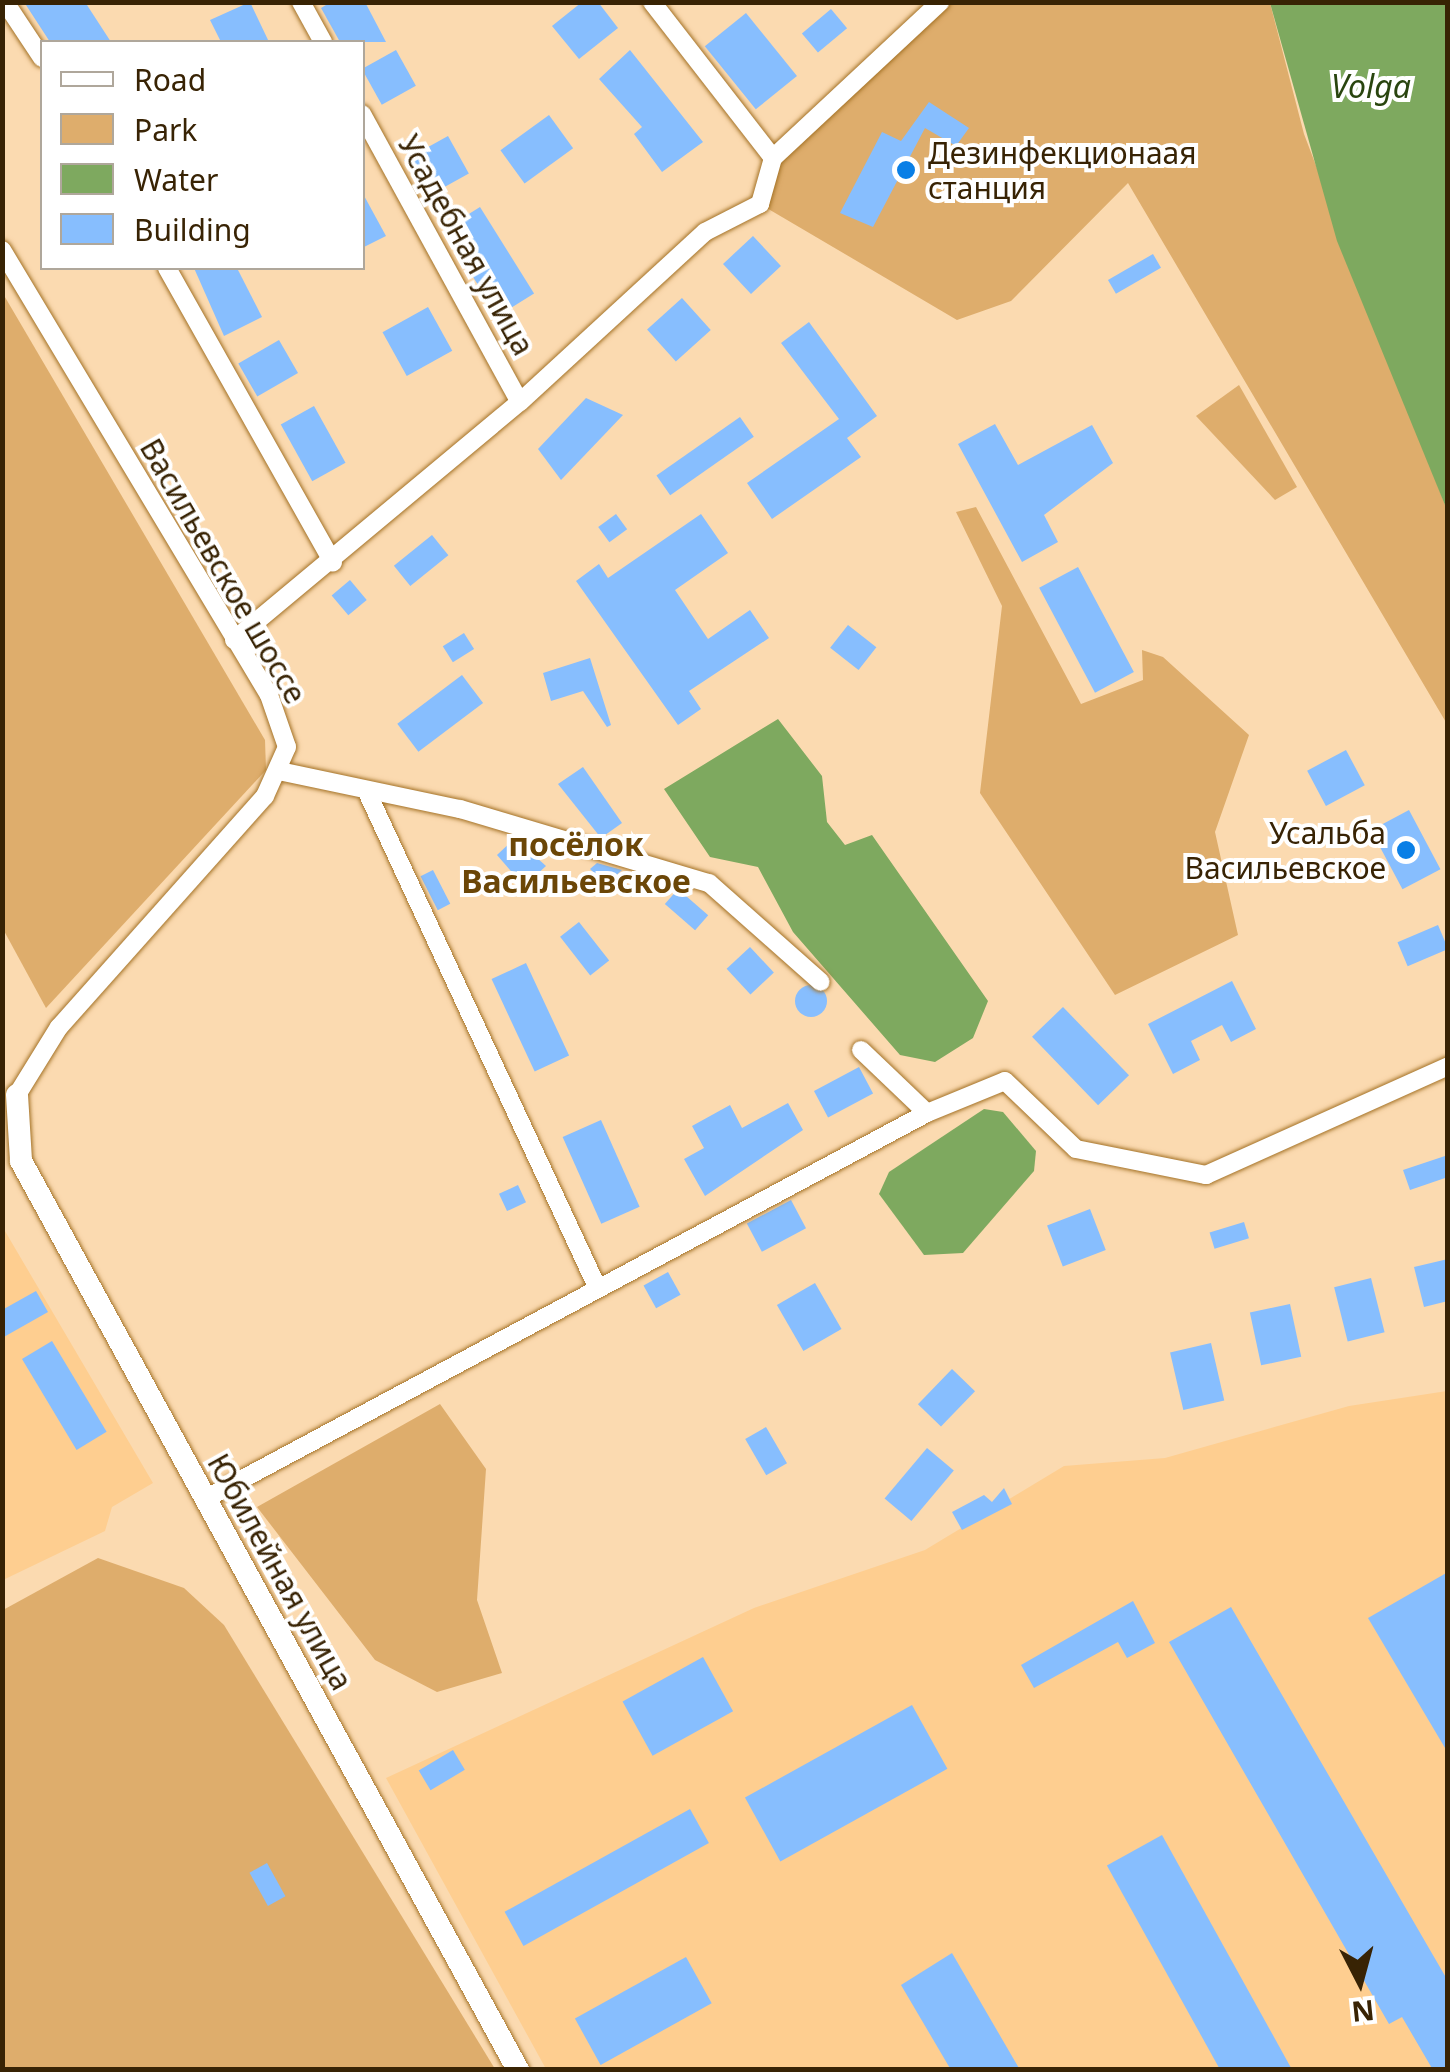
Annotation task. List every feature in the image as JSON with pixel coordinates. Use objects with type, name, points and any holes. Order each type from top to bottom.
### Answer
[{"type":"street","points":[[5,2],[40,55]]},
{"type":"street","points":[[301,2],[322,40]]},
{"type":"street","points":[[652,2],[774,158]]},
{"type":"street","points":[[234,640],[333,563],[520,402],[705,232],[760,204],[774,158],[940,2]]},
{"type":"street","name":"Усадебная улица","points":[[365,119],[520,402]]},
{"type":"street","name":"Васильевское шоссе","points":[[2,250],[280,720],[279,771]]},
{"type":"street","points":[[168,270],[333,563]]},
{"type":"street","points":[[16,1095],[59,1027],[279,771],[366,792],[460,808],[709,883],[821,982]]},
{"type":"street","points":[[366,792],[598,1289]]},
{"type":"street","points":[[861,1050],[927,1113]]},
{"type":"street","points":[[205,1499],[927,1113],[1005,1081],[1076,1149],[1206,1175],[1448,1066]]},
{"type":"street","name":"Юбилейная улица","points":[[16,1095],[21,1161],[518,2070]]},
{"type":"shaded area","points":[[2,1226],[153,1483],[112,1507],[105,1531],[3,1580]]},
{"type":"shaded area","points":[[1447,1391],[1447,2069],[546,2069],[386,1778],[754,1608],[925,1550],[1064,1466],[1165,1458],[1349,1406]]},
{"type":"green space","points":[[940,3],[1270,3],[1304,134],[1447,510],[1447,724],[1128,183],[1011,301],[957,320],[760,204],[773,158]]},
{"type":"green space","points":[[2,292],[265,740],[266,770],[46,1008],[3,929]]},
{"type":"green space","points":[[1239,385],[1297,487],[1275,500],[1196,416]]},
{"type":"green space","points":[[976,507],[1081,704],[1143,680],[1142,650],[1163,657],[1249,735],[1215,832],[1238,935],[1115,995],[980,793],[1002,606],[956,512]]},
{"type":"green space","points":[[440,1404],[486,1469],[477,1600],[502,1673],[437,1692],[375,1660],[257,1507]]},
{"type":"green space","points":[[98,1558],[184,1588],[224,1625],[495,2069],[3,2070],[3,1610]]},
{"type":"water","name":"Volga","points":[[1270,3],[1447,3],[1447,510],[1337,241]]},
{"type":"water","points":[[778,719],[822,776],[827,822],[845,845],[872,835],[988,1001],[973,1038],[935,1062],[900,1055],[793,932],[758,867],[710,857],[664,789]]},
{"type":"water","points":[[984,1109],[1003,1112],[1036,1151],[1034,1171],[963,1253],[924,1255],[879,1194],[889,1172]]},
{"type":"building","points":[[24,2],[85,2],[110,40],[49,40]]},
{"type":"building","points":[[250,2],[268,40],[220,40],[210,20]]},
{"type":"building","points":[[331,2],[365,2],[386,42],[339,40],[321,8]]},
{"type":"building","points":[[582,2],[598,2],[618,28],[579,59],[552,26]]},
{"type":"building","points":[[831,9],[847,28],[818,53],[802,33]]},
{"type":"building","points":[[746,13],[797,76],[756,109],[705,46]]},
{"type":"building","points":[[396,50],[416,86],[382,105],[365,67]]},
{"type":"building","points":[[630,50],[703,142],[662,172],[634,134],[642,127],[599,79]]},
{"type":"building","points":[[929,102],[969,128],[956,146],[925,128],[873,227],[840,213],[882,132],[901,141]]},
{"type":"building","points":[[549,115],[573,148],[525,183],[500,150]]},
{"type":"building","points":[[448,136],[469,174],[425,198],[404,160]]},
{"type":"building","points":[[365,198],[386,236],[365,246]]},
{"type":"building","points":[[480,207],[534,294],[498,316],[444,230]]},
{"type":"building","points":[[753,236],[781,266],[751,294],[723,264]]},
{"type":"building","points":[[1153,254],[1161,268],[1116,294],[1108,280]]},
{"type":"building","points":[[195,270],[238,270],[262,317],[224,336]]},
{"type":"building","points":[[682,298],[711,330],[676,361],[647,329]]},
{"type":"building","points":[[428,307],[452,351],[407,376],[383,332]]},
{"type":"building","points":[[809,322],[877,416],[847,438],[861,457],[772,519],[747,483],[839,419],[781,343]]},
{"type":"building","points":[[279,340],[298,373],[257,396],[238,364]]},
{"type":"building","points":[[586,398],[623,415],[561,480],[538,449]]},
{"type":"building","points":[[314,406],[346,463],[312,481],[281,424]]},
{"type":"building","points":[[740,417],[754,437],[670,495],[656,476]]},
{"type":"building","points":[[995,424],[1018,465],[1092,425],[1113,463],[1044,515],[1058,542],[1022,562],[958,444]]},
{"type":"building","points":[[616,514],[627,529],[609,542],[598,527]]},
{"type":"building","points":[[701,514],[728,553],[675,590],[708,639],[750,610],[769,638],[689,691],[701,709],[678,725],[576,581],[599,564],[608,578]]},
{"type":"building","points":[[432,535],[448,555],[410,586],[394,566]]},
{"type":"building","points":[[1078,567],[1134,672],[1095,693],[1039,588]]},
{"type":"building","points":[[350,580],[367,600],[348,615],[332,595]]},
{"type":"building","points":[[848,625],[876,647],[859,670],[830,648]]},
{"type":"building","points":[[464,633],[474,649],[453,662],[443,646]]},
{"type":"building","points":[[590,658],[611,725],[607,727],[583,691],[551,701],[543,673]]},
{"type":"building","points":[[462,675],[483,703],[418,752],[397,724]]},
{"type":"building","points":[[1346,750],[1365,785],[1326,806],[1307,771]]},
{"type":"building","points":[[583,767],[622,823],[601,838],[558,784]]},
{"type":"building","name":"Усальба Васильевское","points":[[1409,810],[1440,869],[1402,889],[1371,830]]},
{"type":"building","points":[[515,838],[546,866],[524,886],[497,855]]},
{"type":"building","points":[[597,863],[622,870],[606,885],[590,869]]},
{"type":"building","points":[[433,870],[450,904],[438,910],[421,876]]},
{"type":"building","points":[[678,889],[708,915],[695,930],[665,904]]},
{"type":"building","points":[[579,922],[609,961],[590,975],[560,937]]},
{"type":"building","points":[[1438,925],[1448,949],[1408,966],[1397,942]]},
{"type":"building","points":[[750,947],[774,973],[750,994],[727,969]]},
{"type":"building","points":[[526,963],[569,1055],[535,1072],[492,979]]},
{"type":"building","points":[[1232,981],[1256,1029],[1231,1042],[1222,1025],[1191,1041],[1200,1060],[1173,1074],[1148,1024]]},
{"type":"building","points":[[811,985],[822,990],[827,1001],[822,1012],[811,1017],[800,1012],[795,1001],[800,990]]},
{"type":"building","points":[[1063,1007],[1129,1075],[1098,1105],[1032,1037]]},
{"type":"building","points":[[859,1067],[873,1093],[828,1117],[814,1091]]},
{"type":"building","points":[[788,1103],[803,1130],[705,1196],[684,1159],[704,1148],[692,1126],[730,1105],[742,1128]]},
{"type":"building","points":[[601,1120],[640,1207],[601,1224],[563,1137]]},
{"type":"building","points":[[1448,1155],[1448,1177],[1410,1190],[1403,1170]]},
{"type":"building","points":[[518,1185],[526,1202],[507,1211],[499,1194]]},
{"type":"building","points":[[791,1200],[806,1228],[762,1252],[747,1223]]},
{"type":"building","points":[[1090,1209],[1106,1250],[1063,1267],[1047,1225]]},
{"type":"building","points":[[1244,1222],[1249,1238],[1215,1249],[1210,1233]]},
{"type":"building","points":[[1448,1259],[1448,1301],[1424,1307],[1414,1267]]},
{"type":"building","points":[[668,1272],[681,1295],[656,1308],[644,1286]]},
{"type":"building","points":[[1371,1278],[1385,1332],[1348,1342],[1334,1287]]},
{"type":"building","points":[[815,1283],[841,1329],[803,1351],[777,1305]]},
{"type":"building","points":[[36,1291],[48,1312],[2,1338],[2,1310]]},
{"type":"building","points":[[1290,1304],[1301,1357],[1261,1365],[1250,1313]]},
{"type":"building","points":[[52,1341],[107,1432],[77,1450],[22,1359]]},
{"type":"building","points":[[1211,1343],[1224,1400],[1183,1410],[1170,1352]]},
{"type":"building","points":[[952,1369],[975,1391],[941,1426],[918,1404]]},
{"type":"building","points":[[766,1427],[787,1463],[766,1475],[745,1439]]},
{"type":"building","points":[[927,1448],[954,1470],[911,1521],[885,1499]]},
{"type":"building","points":[[1004,1488],[1012,1504],[962,1530],[952,1512],[984,1495],[992,1502]]},
{"type":"building","points":[[1448,1572],[1448,1753],[1368,1618]]},
{"type":"building","points":[[1133,1601],[1155,1643],[1127,1658],[1118,1642],[1034,1688],[1021,1665]]},
{"type":"building","points":[[1231,1607],[1448,1981],[1448,2070],[1433,2070],[1402,2017],[1389,2024],[1169,1642]]},
{"type":"building","points":[[703,1657],[733,1711],[653,1756],[623,1702]]},
{"type":"building","points":[[912,1705],[947,1769],[780,1861],[745,1798]]},
{"type":"building","points":[[453,1750],[465,1770],[431,1790],[419,1771]]},
{"type":"building","points":[[690,1809],[709,1843],[523,1946],[505,1912]]},
{"type":"building","points":[[1162,1835],[1292,2070],[1220,2070],[1107,1866]]},
{"type":"building","points":[[267,1863],[285,1896],[268,1906],[250,1873]]},
{"type":"building","points":[[952,1953],[1020,2070],[951,2070],[901,1985]]},
{"type":"building","points":[[686,1957],[712,2003],[601,2065],[575,2019]]},
{"type":"place","name":"Дезинфекционаая станция","points":[[906,170]]},
{"type":"place","name":"Усальба Васильевское","points":[[1406,850]]},
{"type":"district","name":"посёлок Васильевское","points":[[576,864]]}]
